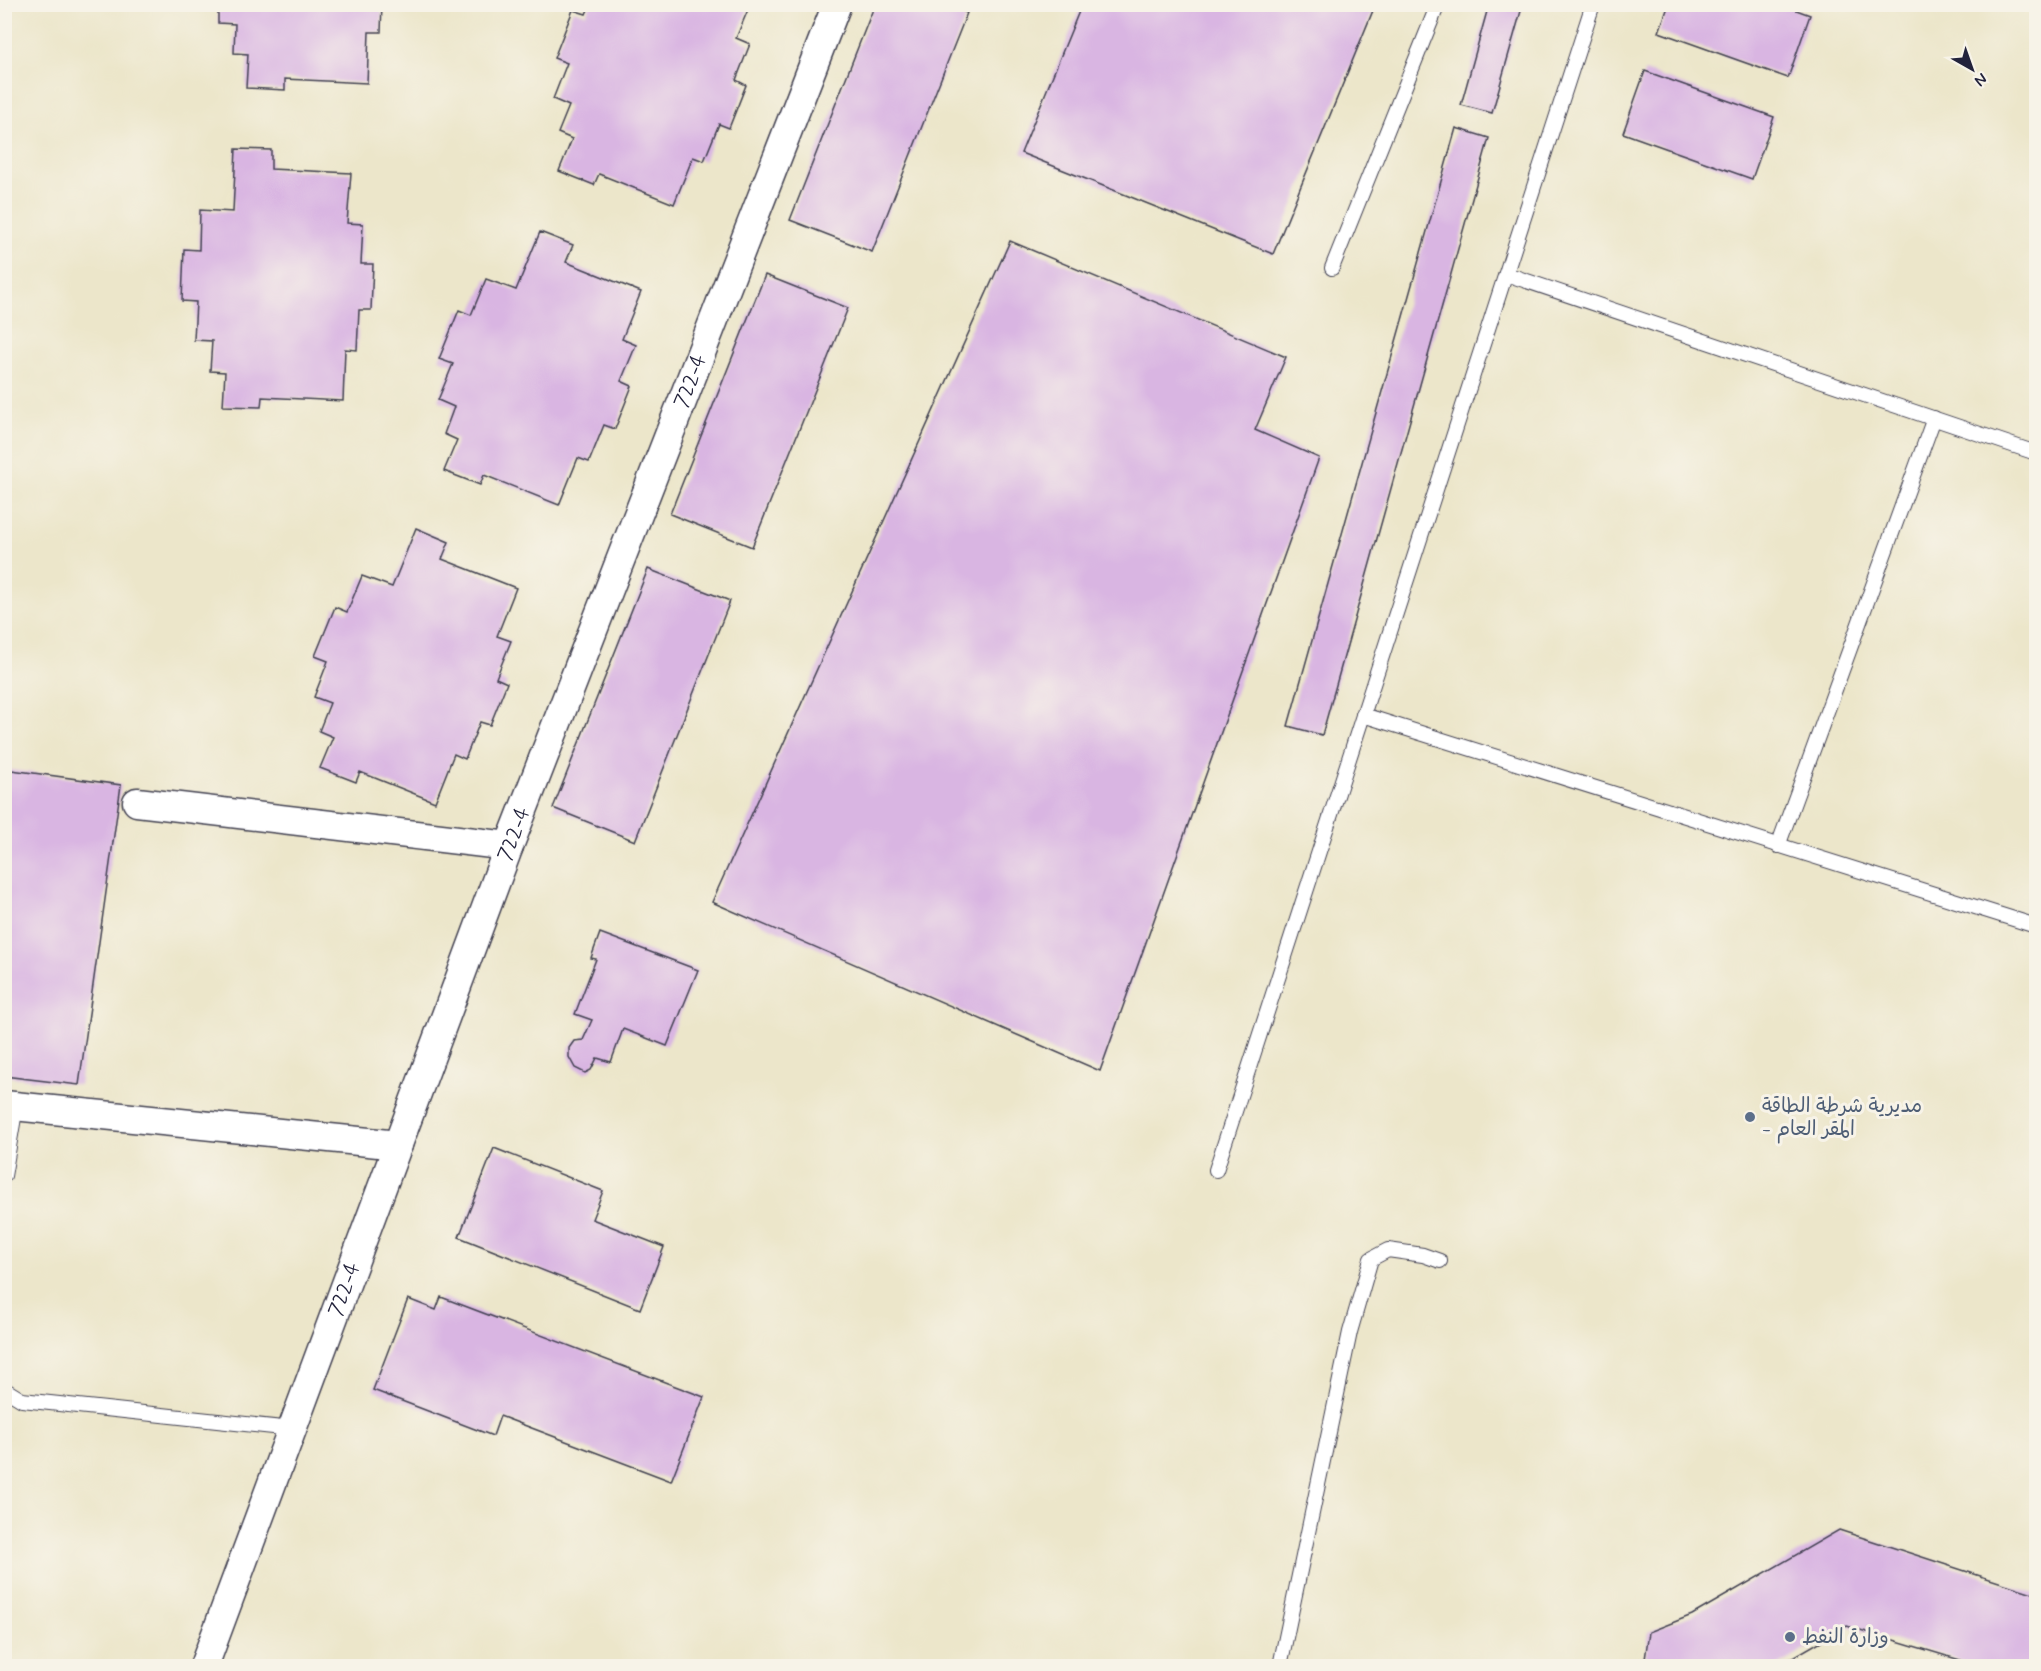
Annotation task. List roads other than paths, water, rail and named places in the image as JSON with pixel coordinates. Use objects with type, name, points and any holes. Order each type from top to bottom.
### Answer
[{"type":"street","name":"722-4","points":[[204,1666],[509,846],[837,4]]},
{"type":"street","points":[[137,802],[509,846]]},
{"type":"street","points":[[10,1105],[398,1145]]},
{"type":"lane","points":[[1332,268],[1438,4]]},
{"type":"lane","points":[[1216,1170],[1593,4]]},
{"type":"lane","points":[[1506,274],[2037,453]]},
{"type":"lane","points":[[1778,846],[1934,418]]},
{"type":"lane","points":[[1363,715],[2037,926]]},
{"type":"lane","points":[[4,1176],[10,1105]]},
{"type":"lane","points":[[1280,1666],[1350,1332],[1371,1259],[1388,1250],[1423,1255],[1440,1261]]},
{"type":"lane","points":[[4,1389],[22,1400],[292,1429]]},
{"type":"place","name":"مديرية شرطة الطاقة - المقر العام","points":[[1750,1117]]},
{"type":"place","name":"وزارة النفط","points":[[1790,1637]]}]
